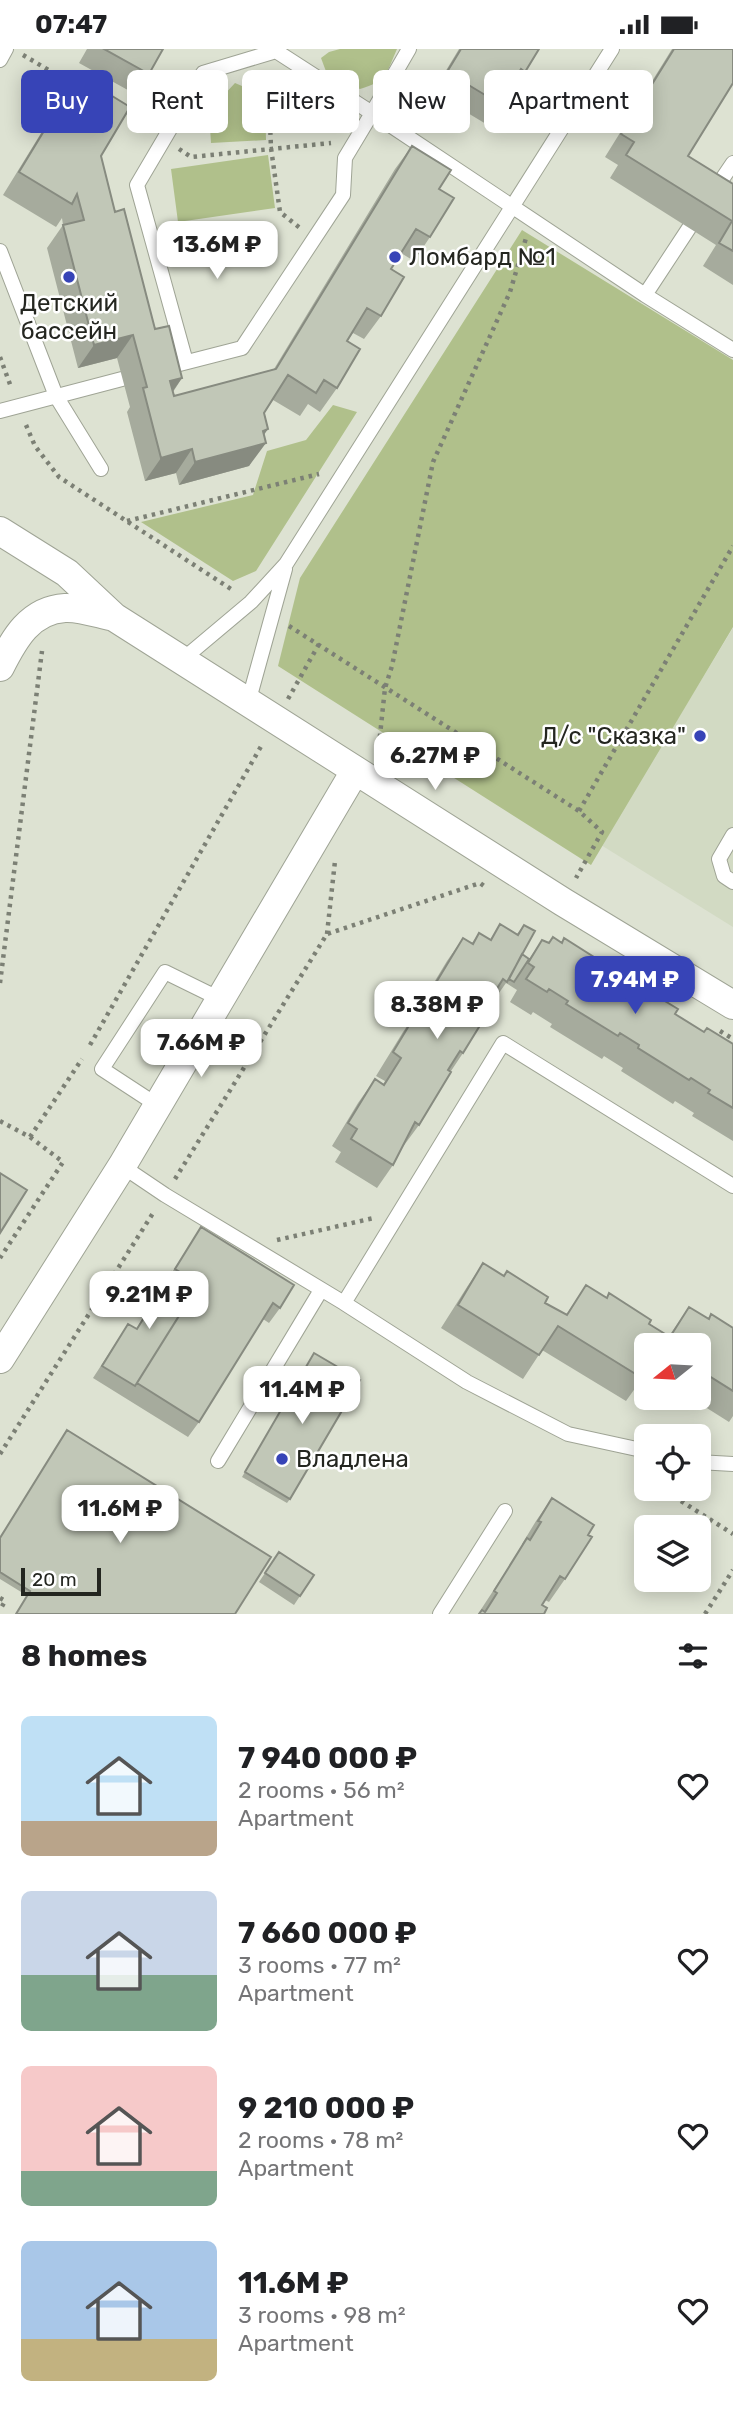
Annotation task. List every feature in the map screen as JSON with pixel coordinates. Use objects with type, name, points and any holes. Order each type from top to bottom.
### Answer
[{"type":"street","points":[[0,531],[67,573],[114,617],[563,902],[733,1005]]},
{"type":"street","points":[[0,667],[15,637],[37,615],[65,608],[114,617]]},
{"type":"street","points":[[0,1359],[122,1166],[220,999],[365,777]]},
{"type":"lane","points":[[0,59],[6,49]]},
{"type":"lane","points":[[158,370],[242,348],[343,195],[345,158],[409,49]]},
{"type":"lane","points":[[182,660],[251,602],[286,564],[612,49]]},
{"type":"lane","points":[[186,362],[137,185],[203,73],[275,51],[733,350]]},
{"type":"lane","points":[[708,201],[733,163]]},
{"type":"lane","points":[[645,295],[690,228]]},
{"type":"lane","points":[[0,251],[56,397],[101,469]]},
{"type":"lane","points":[[0,411],[122,379]]},
{"type":"lane","points":[[248,703],[286,564]]},
{"type":"lane","points":[[733,835],[719,859],[724,876],[733,882]]},
{"type":"lane","points":[[158,1105],[102,1069],[165,972],[220,999]]},
{"type":"lane","points":[[344,1303],[503,1043],[733,1186]]},
{"type":"lane","points":[[122,1166],[467,1382],[568,1434],[634,1448]]},
{"type":"lane","points":[[218,1461],[321,1290]]},
{"type":"lane","points":[[711,1463],[733,1464]]},
{"type":"lane","points":[[440,1614],[505,1511]]},
{"type":"path","points":[[275,51],[271,148],[280,212],[315,239]]},
{"type":"path","points":[[365,777],[392,666],[433,462],[510,292],[531,220]]},
{"type":"path","points":[[126,521],[326,473]]},
{"type":"path","points":[[563,902],[603,832],[579,811],[733,546]]},
{"type":"path","points":[[0,983],[43,641]]},
{"type":"path","points":[[30,1137],[83,1057],[319,644]]},
{"type":"path","points":[[0,1454],[327,934],[336,854]]},
{"type":"path","points":[[327,934],[480,883],[492,890]]},
{"type":"path","points":[[0,1121],[30,1137],[62,1162],[0,1258]]},
{"type":"path","points":[[375,1226],[382,1216]]},
{"type":"path","points":[[681,1501],[733,1534]]},
{"type":"path","points":[[705,1614],[733,1570]]},
{"type":"path","points":[[0,1598],[5,1601],[0,1610]]},
{"type":"shaded area","name":"Д/с \"Сказка\"","points":[[733,628],[733,927],[601,845]]},
{"type":"green space","points":[[340,49],[397,49],[387,70],[373,70],[373,84],[360,89],[359,70],[326,70],[321,58]]},
{"type":"green space","points":[[235,83],[242,86],[242,133],[266,133],[266,140],[211,143],[210,133],[228,133],[228,91]]},
{"type":"green space","points":[[268,155],[275,208],[178,222],[171,169]]},
{"type":"green space","points":[[522,230],[733,360],[733,627],[591,865],[278,666],[300,578]]},
{"type":"green space","points":[[333,405],[357,412],[256,571],[233,581],[141,522],[253,495],[267,451],[306,440]]},
{"type":"building","points":[[104,49],[163,49],[151,70],[142,70]]},
{"type":"building","points":[[461,49],[539,49],[526,70],[484,70],[484,94],[470,86],[470,70],[448,70]]},
{"type":"building","points":[[674,49],[733,49],[733,83],[688,156],[733,184],[733,251],[719,243],[732,221],[626,155],[634,142],[622,133],[653,133],[653,83]]},
{"type":"building","points":[[113,97],[127,105],[127,112],[101,156],[115,212],[124,209],[155,329],[169,326],[182,378],[170,381],[174,396],[276,369],[412,146],[451,170],[439,189],[454,198],[430,237],[416,229],[391,269],[404,277],[381,316],[367,308],[347,341],[360,349],[337,388],[324,380],[316,393],[288,375],[264,413],[268,429],[263,431],[266,443],[195,462],[192,449],[161,458],[143,388],[147,387],[133,335],[94,345],[63,225],[84,220],[77,194],[72,204],[19,172],[43,133],[113,133]]},
{"type":"building","points":[[500,924],[518,935],[524,925],[535,931],[507,982],[503,979],[491,998],[495,1001],[463,1053],[460,1051],[448,1070],[451,1072],[419,1125],[415,1122],[393,1165],[351,1139],[357,1129],[348,1123],[375,1079],[384,1085],[401,1058],[393,1052],[419,1009],[429,1015],[446,987],[437,981],[463,938],[473,944],[479,933],[491,940]]},
{"type":"building","points":[[553,937],[562,943],[564,938],[605,964],[602,969],[633,987],[635,983],[678,1009],[675,1014],[704,1032],[707,1028],[733,1044],[733,1108],[708,1093],[710,1090],[691,1078],[689,1080],[638,1048],[639,1045],[620,1033],[618,1036],[566,1004],[568,1001],[549,989],[547,992],[526,979],[534,967],[528,963],[542,940],[549,943]]},
{"type":"building","points":[[522,954],[529,959],[514,982],[509,979]]},
{"type":"building","points":[[0,1173],[27,1190],[0,1233]]},
{"type":"building","points":[[201,1227],[294,1285],[280,1308],[273,1303],[199,1422],[137,1383],[199,1284],[175,1269]]},
{"type":"building","points":[[483,1263],[504,1276],[507,1271],[548,1297],[545,1303],[567,1315],[586,1285],[607,1298],[609,1293],[651,1320],[649,1324],[664,1333],[634,1333],[634,1373],[558,1326],[539,1355],[458,1305]]},
{"type":"building","points":[[172,1272],[197,1287],[135,1386],[102,1366],[128,1324],[137,1329]]},
{"type":"building","points":[[689,1307],[709,1319],[711,1314],[733,1328],[733,1391],[711,1377],[711,1333],[673,1333]]},
{"type":"building","points":[[314,1353],[360,1380],[290,1499],[245,1472]]},
{"type":"building","points":[[67,1430],[271,1557],[235,1614],[16,1614],[30,1591],[0,1572],[0,1538]]},
{"type":"building","points":[[552,1498],[594,1525],[588,1535],[592,1537],[565,1579],[560,1576],[542,1605],[547,1608],[544,1614],[479,1614],[482,1610],[485,1612],[497,1593],[494,1591],[527,1538],[530,1540]]},
{"type":"building","points":[[279,1552],[314,1575],[300,1596],[265,1573]]},
{"type":"place","name":"Ломбард №1","points":[[395,257]]},
{"type":"place","name":"Детский бассейн","points":[[69,277]]},
{"type":"place","name":"Д/с \"Сказка\"","points":[[700,736]]},
{"type":"place","name":"Владлена","points":[[282,1459]]}]
